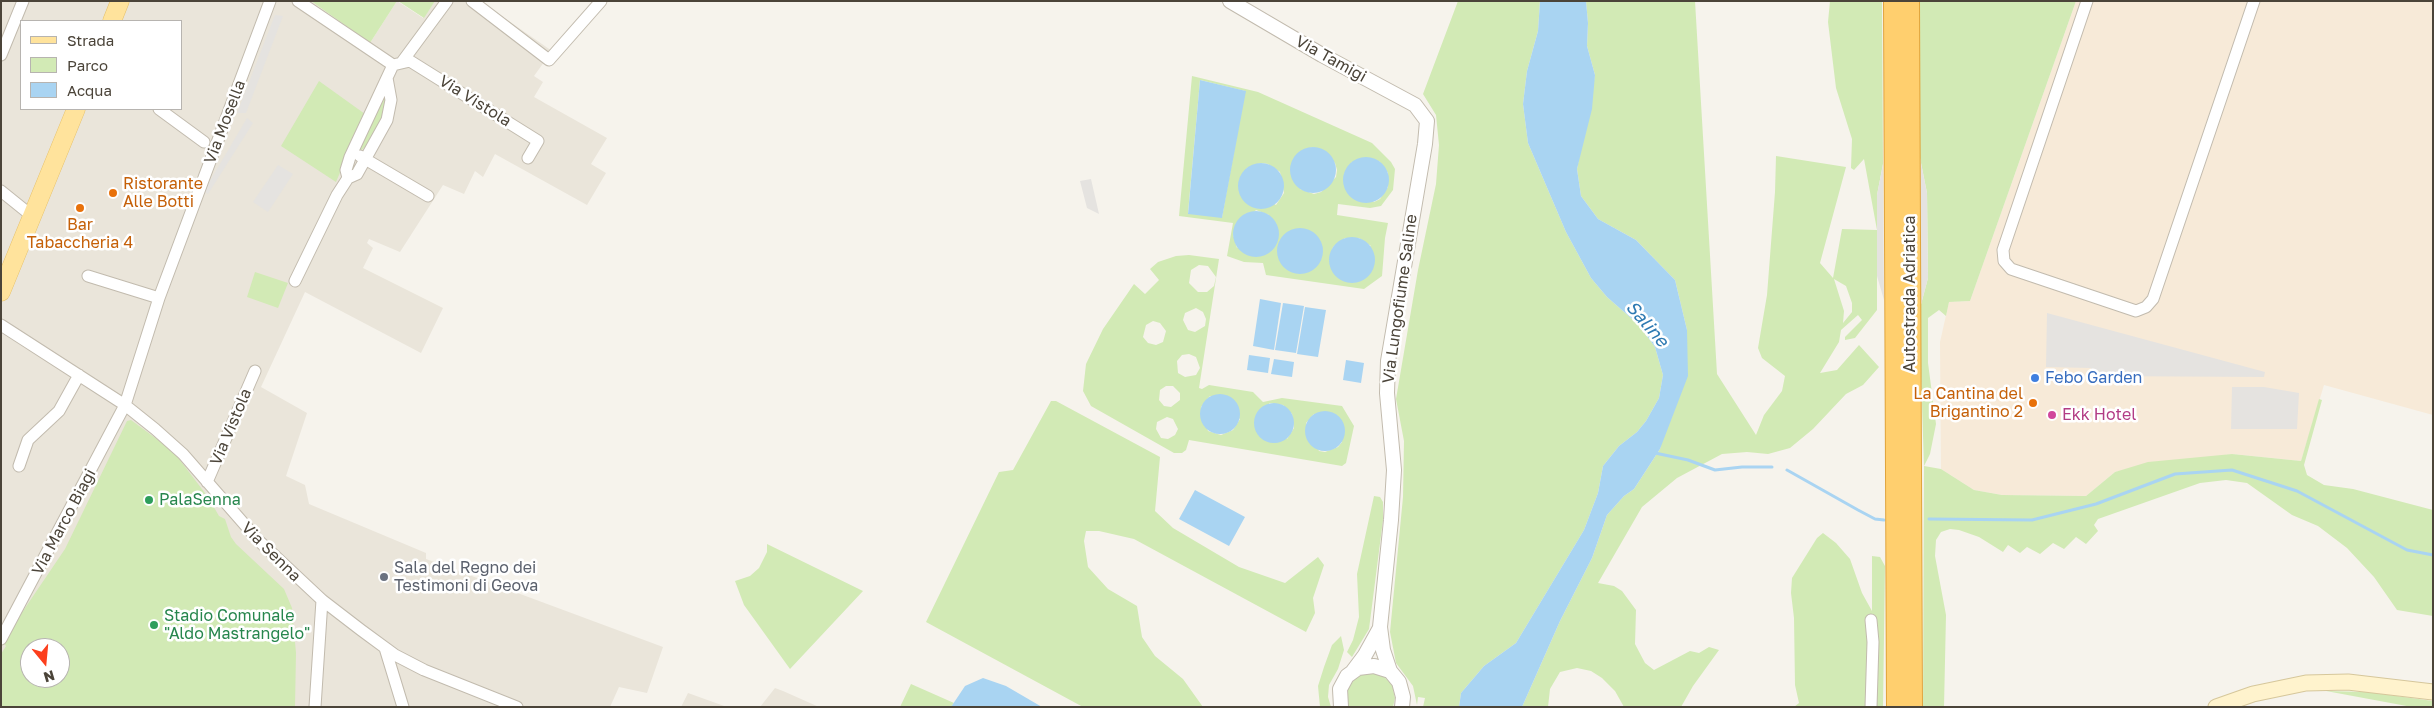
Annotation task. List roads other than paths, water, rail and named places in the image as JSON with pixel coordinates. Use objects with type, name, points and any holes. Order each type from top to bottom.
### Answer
[{"type":"highway","name":"Autostrada Adriatica","points":[[1894,1],[1904,566],[1912,707]]},
{"type":"highway","name":"Autostrada Adriatica","points":[[1903,466],[1909,1]]},
{"type":"highway","name":"Autostrada Adriatica","points":[[1897,707],[1904,566]]},
{"type":"main road","points":[[112,20],[120,1]]},
{"type":"main road","points":[[1,292],[76,110]]},
{"type":"main road","points":[[2216,707],[2253,694],[2306,683],[2348,682],[2433,692]]},
{"type":"street","points":[[1,54],[17,29],[23,1]]},
{"type":"street","name":"Via Mosella","points":[[125,405],[159,298],[270,1]]},
{"type":"street","name":"Via Vistola","points":[[298,1],[397,63],[410,61],[538,141],[528,158]]},
{"type":"street","points":[[348,178],[346,170],[387,77],[448,1]]},
{"type":"street","points":[[472,1],[549,60],[601,1]]},
{"type":"street","name":"Via Tamigi","points":[[1230,1],[1322,55],[1416,105],[1427,121]]},
{"type":"street","points":[[2087,1],[2002,250],[2004,261],[2011,269],[2136,311],[2146,307],[2153,299],[2254,1]]},
{"type":"street","points":[[295,281],[348,178],[357,174],[387,120],[391,100],[387,77]]},
{"type":"street","points":[[160,110],[204,142]]},
{"type":"street","name":"Via Lungofiume Saline","points":[[1405,703],[1400,682],[1390,671],[1383,650],[1380,628],[1393,483],[1393,448],[1387,393],[1388,361],[1425,144],[1427,121]]},
{"type":"street","points":[[353,152],[428,196]]},
{"type":"street","points":[[1,191],[32,216]]},
{"type":"street","points":[[88,276],[159,298]]},
{"type":"street","name":"Via Senna","points":[[1,325],[125,405],[176,448],[249,532],[322,600],[385,648],[424,670],[515,706]]},
{"type":"street","name":"Via Vistola","points":[[207,482],[255,371]]},
{"type":"street","points":[[19,466],[28,440],[59,411],[79,375]]},
{"type":"street","name":"Via Marco Biagi","points":[[3,633],[125,405]]},
{"type":"street","points":[[315,707],[322,600]]},
{"type":"street","points":[[1871,620],[1873,642],[1871,707]]},
{"type":"street","name":"Via Lungofiume Saline","points":[[1341,707],[1340,689],[1343,682],[1365,655],[1380,628]]},
{"type":"street","points":[[385,648],[403,707]]},
{"type":"street","points":[[1353,671],[1363,666],[1374,666],[1390,671]]},
{"type":"water","name":"Saline","points":[[1540,1],[1586,1],[1588,23],[1587,46],[1595,75],[1592,109],[1577,169],[1581,196],[1598,219],[1636,240],[1675,280],[1687,330],[1688,376],[1660,449],[1634,489],[1624,496],[1607,515],[1592,558],[1560,621],[1522,707],[1459,707],[1461,693],[1484,666],[1516,643],[1584,530],[1598,493],[1603,466],[1619,446],[1637,432],[1646,421],[1659,398],[1663,375],[1655,347],[1639,325],[1607,297],[1591,278],[1566,232],[1528,143],[1523,104],[1527,71],[1538,31]]},
{"type":"water","points":[[1200,80],[1246,91],[1222,218],[1188,214]]},
{"type":"water","points":[[1308,147],[1318,147],[1332,157],[1336,170],[1332,183],[1326,189],[1318,193],[1308,193],[1294,183],[1290,175],[1290,165],[1300,151]]},
{"type":"water","points":[[1361,157],[1371,157],[1385,167],[1389,180],[1385,193],[1379,199],[1371,203],[1361,203],[1347,193],[1343,185],[1343,175],[1353,161]]},
{"type":"water","points":[[1256,163],[1266,163],[1280,173],[1284,186],[1280,199],[1274,205],[1266,209],[1256,209],[1242,199],[1238,191],[1238,181],[1248,167]]},
{"type":"water","points":[[1251,211],[1261,211],[1275,221],[1279,234],[1275,247],[1269,253],[1261,257],[1251,257],[1237,247],[1233,239],[1233,229],[1243,215]]},
{"type":"water","points":[[1295,228],[1305,228],[1319,238],[1323,251],[1319,264],[1313,270],[1305,274],[1295,274],[1281,264],[1277,256],[1277,246],[1287,232]]},
{"type":"water","points":[[1347,237],[1357,237],[1371,247],[1375,260],[1371,273],[1365,279],[1357,283],[1347,283],[1333,273],[1329,265],[1329,255],[1339,241]]},
{"type":"water","points":[[1260,299],[1281,303],[1274,350],[1253,346]]},
{"type":"water","points":[[1283,303],[1304,306],[1296,353],[1275,350]]},
{"type":"water","points":[[1305,307],[1326,310],[1318,357],[1297,354]]},
{"type":"water","points":[[1249,355],[1270,358],[1268,373],[1247,370]]},
{"type":"water","points":[[1274,359],[1294,362],[1292,377],[1271,374]]},
{"type":"water","points":[[1346,360],[1364,363],[1361,383],[1343,380]]},
{"type":"water","points":[[1224,394],[1231,397],[1237,403],[1240,414],[1239,422],[1231,431],[1224,434],[1216,434],[1209,431],[1201,422],[1200,410],[1203,403],[1212,395]]},
{"type":"water","points":[[1278,403],[1285,406],[1291,412],[1294,423],[1293,431],[1285,440],[1278,443],[1270,443],[1263,440],[1255,431],[1254,419],[1257,412],[1266,404]]},
{"type":"water","points":[[1329,411],[1336,414],[1342,420],[1345,431],[1344,439],[1336,448],[1329,451],[1321,451],[1314,448],[1306,439],[1305,427],[1308,420],[1317,412]]},
{"type":"water","points":[[1195,490],[1245,517],[1229,546],[1179,519]]},
{"type":"water","points":[[983,678],[1006,686],[1042,707],[951,707],[965,686]]},
{"type":"waterway","points":[[1655,453],[1688,460],[1715,470],[1742,467],[1772,467]]},
{"type":"waterway","points":[[1787,470],[1875,519],[1884,520]]},
{"type":"waterway","points":[[1929,519],[2032,520],[2096,504],[2175,474],[2232,470],[2297,491],[2407,550],[2433,555]]},
{"type":"place","name":"Ristorante Alle Botti","points":[[113,193]]},
{"type":"place","name":"Bar Tabaccheria 4","points":[[80,208]]},
{"type":"place","name":"Febo Garden","points":[[2035,378]]},
{"type":"place","name":"La Cantina del Brigantino 2","points":[[2033,403]]},
{"type":"place","name":"Ekk Hotel","points":[[2052,415]]},
{"type":"place","name":"PalaSenna","points":[[149,500]]},
{"type":"place","name":"Sala del Regno dei Testimoni di Geova","points":[[384,577]]},
{"type":"place","name":"Stadio Comunale \"Aldo Mastrangelo\"","points":[[154,625]]}]
